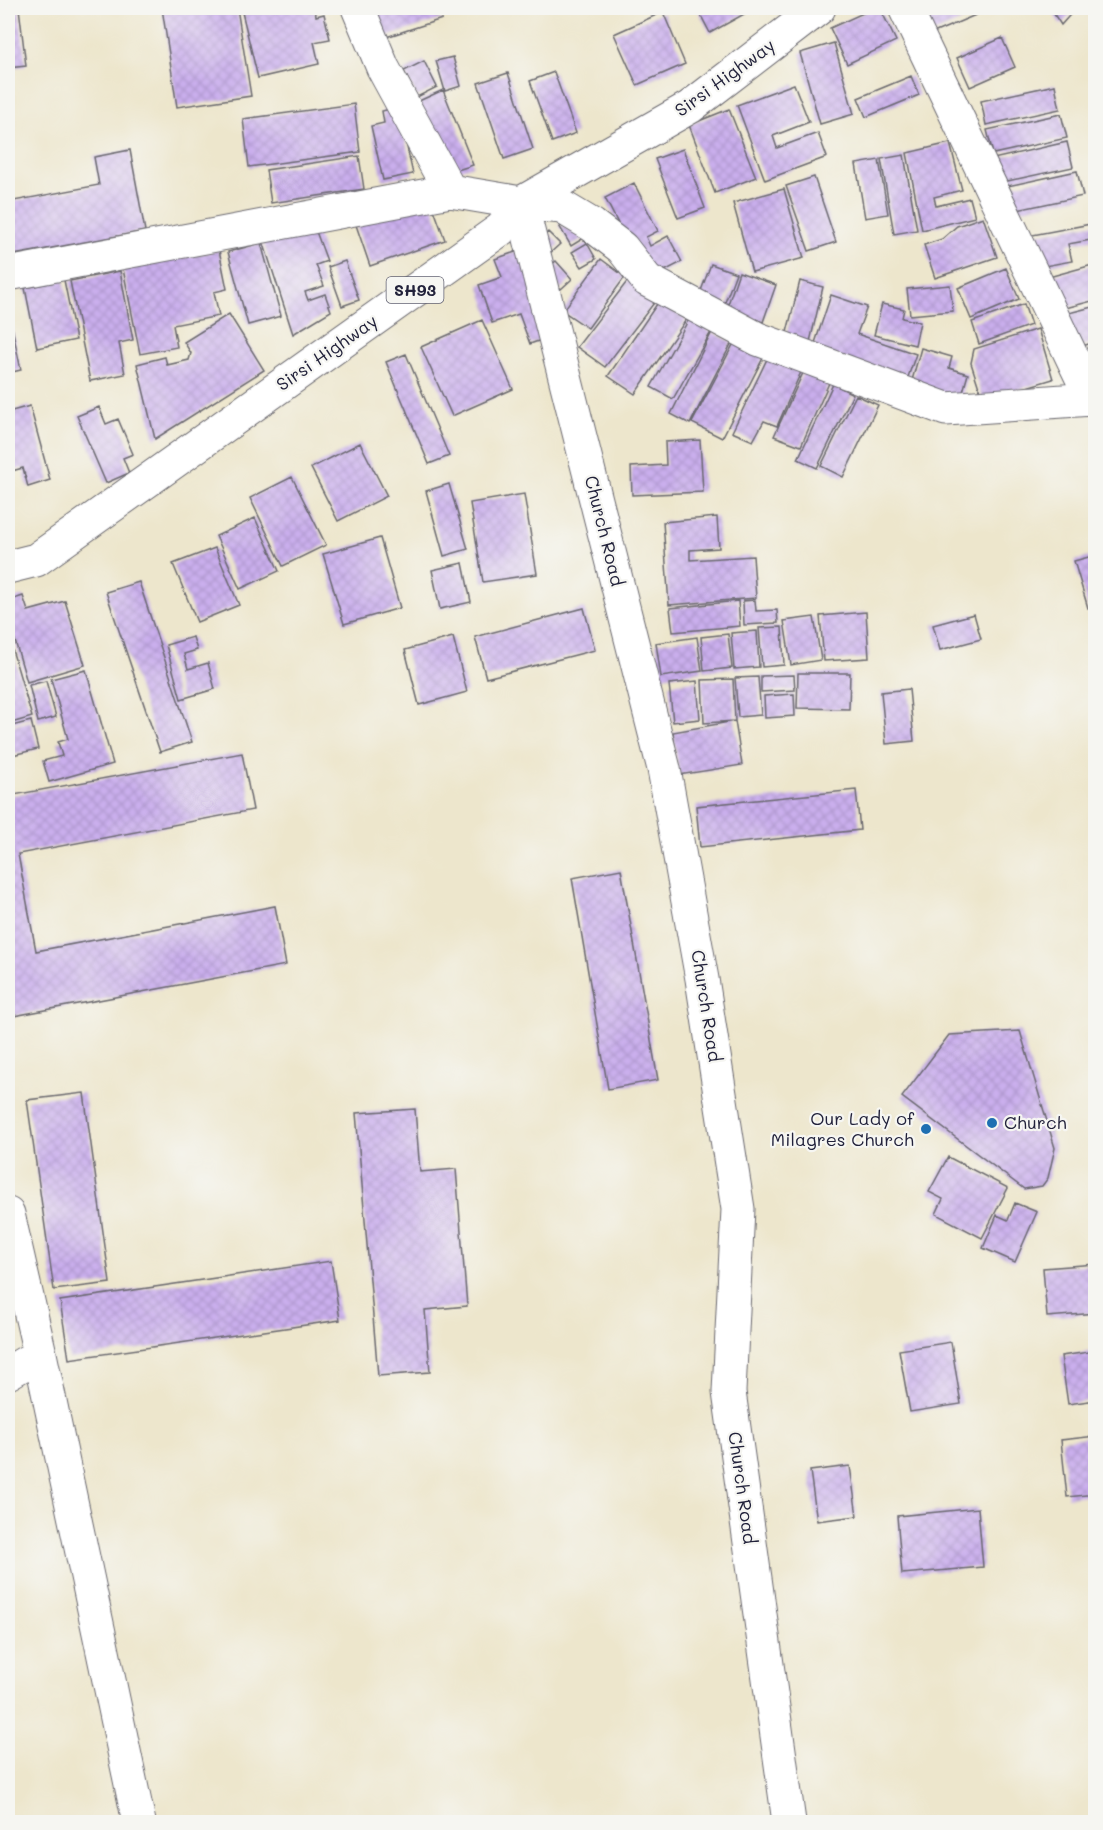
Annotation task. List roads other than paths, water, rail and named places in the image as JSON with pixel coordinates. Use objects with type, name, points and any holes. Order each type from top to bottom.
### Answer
[{"type":"street","points":[[358,8],[383,68],[450,191]]},
{"type":"street","name":"Sirsi Highway","points":[[8,567],[36,560],[501,229],[521,203],[690,107],[819,8]]},
{"type":"street","points":[[8,274],[450,191],[521,203],[562,207],[592,225],[622,248],[647,280],[758,339],[946,409],[1094,400],[905,8]]},
{"type":"street","name":"Church Road","points":[[521,203],[664,769],[702,979],[738,1209],[729,1392],[789,1822]]},
{"type":"street","points":[[8,1214],[139,1822]]},
{"type":"street","points":[[8,1373],[40,1354]]},
{"type":"place","name":"Church","points":[[992,1123]]},
{"type":"place","name":"Our Lady of Milagres Church","points":[[926,1129]]}]
